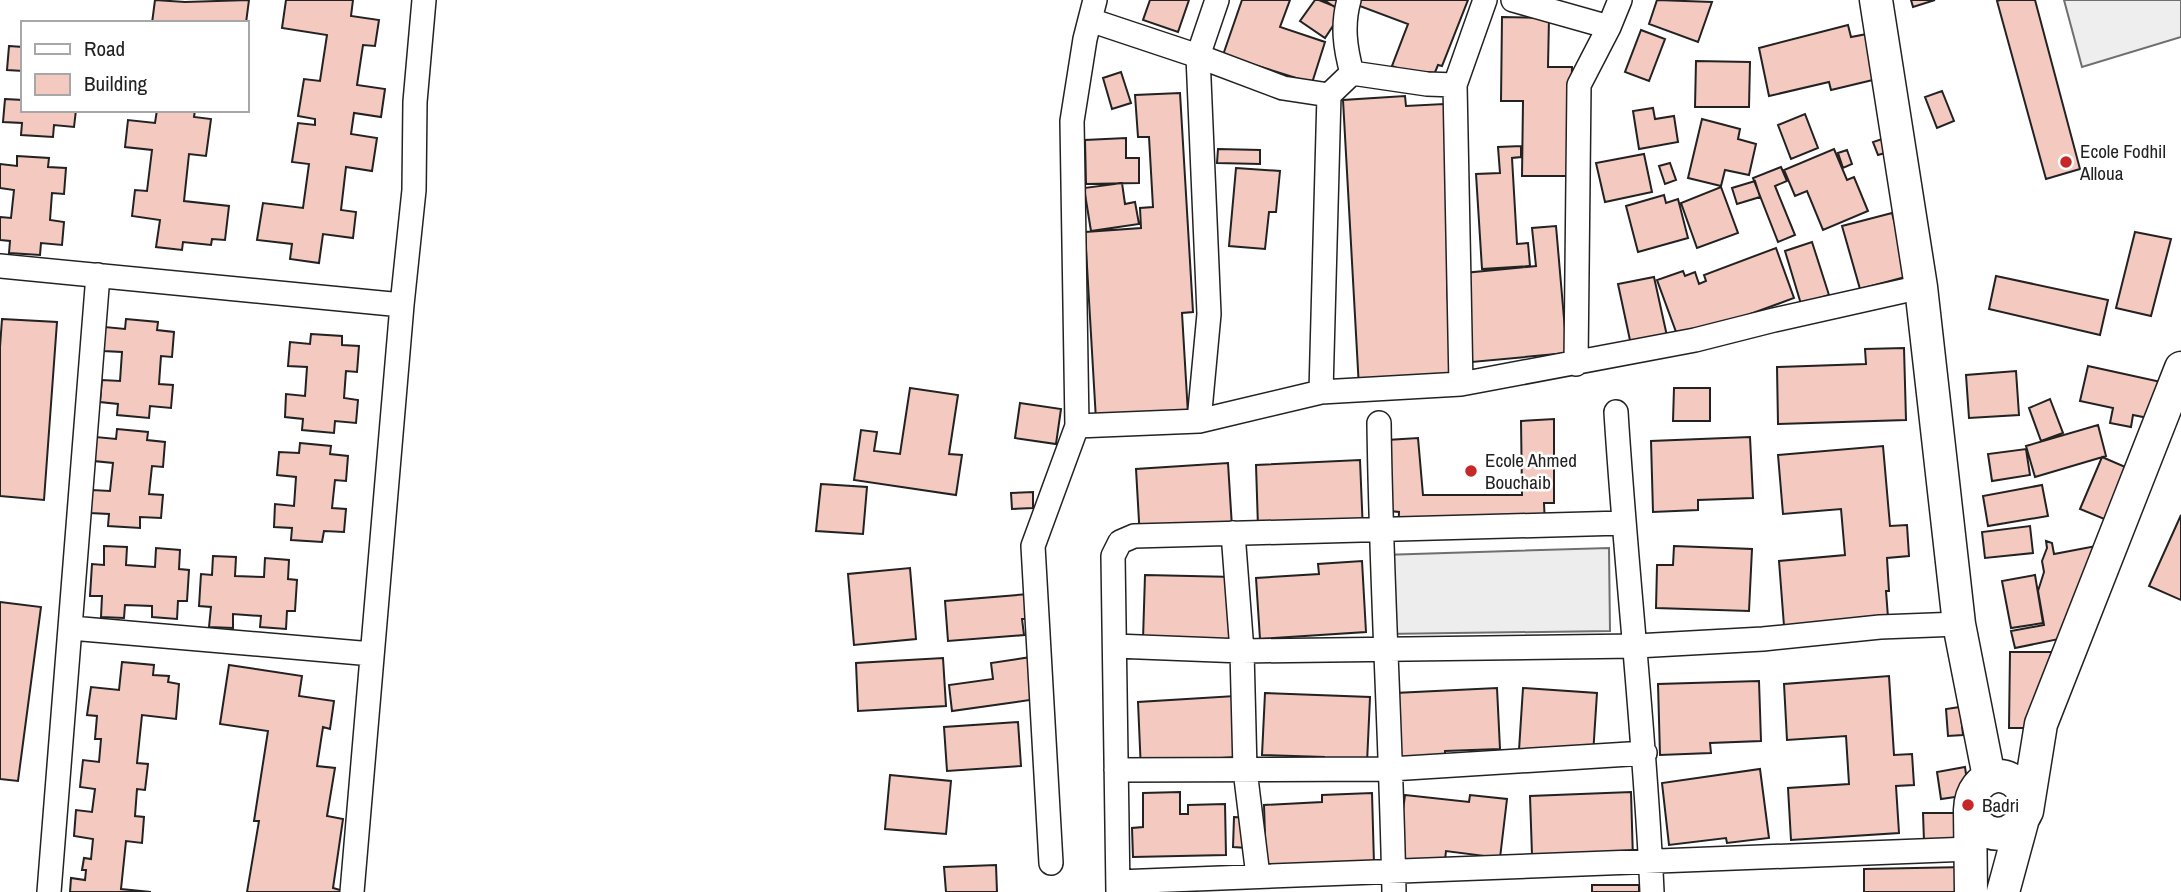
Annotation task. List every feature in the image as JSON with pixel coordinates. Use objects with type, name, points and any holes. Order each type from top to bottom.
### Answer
[{"type":"main road","points":[[1876,0],[1921,288],[1959,624],[1992,776]]},
{"type":"main road","points":[[2003,892],[2025,811],[2041,724],[2181,368]]},
{"type":"main road","points":[[1971,892],[1970,810],[1974,790],[1980,782],[1992,776],[2041,724]]},
{"type":"main road","points":[[1970,810],[1979,826],[1992,833],[2003,834],[2013,830],[2025,811],[2018,783],[2009,777],[1992,776]]},
{"type":"street","points":[[352,892],[414,190],[415,102],[424,0]]},
{"type":"street","points":[[1199,421],[1209,314],[1198,56],[1217,0]]},
{"type":"street","points":[[1349,0],[1345,43],[1352,73]]},
{"type":"street","points":[[1461,384],[1455,85],[1485,0]]},
{"type":"street","points":[[1513,0],[1609,27]]},
{"type":"street","points":[[1576,364],[1579,85],[1620,0]]},
{"type":"street","points":[[1051,863],[1032,547],[1077,426],[1072,121],[1077,80],[1093,10],[1198,56],[1283,88],[1329,95]]},
{"type":"street","points":[[1352,73],[1427,84],[1455,85]]},
{"type":"street","points":[[1321,392],[1329,95],[1352,73]]},
{"type":"street","points":[[0,266],[402,305]]},
{"type":"street","points":[[49,892],[98,275]]},
{"type":"street","points":[[1077,426],[1199,421],[1321,392],[1461,384],[1695,340],[1921,288]]},
{"type":"street","points":[[1616,412],[1623,523],[1636,646],[1652,892]]},
{"type":"street","points":[[1379,423],[1380,529],[1394,882]]},
{"type":"street","points":[[1623,523],[1134,536],[1120,542],[1113,556],[1118,887],[1258,877],[1394,882],[1651,861],[1970,849]]},
{"type":"street","points":[[1233,533],[1242,651],[1245,770],[1258,877]]},
{"type":"street","points":[[1115,646],[1242,651],[1636,646],[1763,639],[1880,627],[1959,624]]},
{"type":"street","points":[[71,628],[372,654]]},
{"type":"street","points":[[1116,770],[1391,769],[1644,753]]},
{"type":"shaded area","points":[[2064,0],[2181,0],[2181,37],[2082,67]]},
{"type":"shaded area","points":[[1609,548],[1610,631],[1384,634],[1382,555]]},
{"type":"building","points":[[155,0],[249,0],[246,21],[152,21]]},
{"type":"building","points":[[286,0],[353,0],[351,16],[379,20],[375,46],[363,45],[357,85],[385,89],[381,117],[354,113],[351,134],[377,138],[372,171],[346,167],[341,210],[356,212],[353,238],[323,234],[319,263],[290,259],[292,244],[257,240],[263,203],[303,208],[309,164],[292,162],[298,123],[315,125],[315,119],[298,116],[304,79],[320,81],[327,35],[282,28]]},
{"type":"building","points":[[1150,0],[1189,0],[1178,32],[1143,20]]},
{"type":"building","points":[[1242,0],[1290,0],[1280,27],[1325,42],[1312,83],[1223,55]]},
{"type":"building","points":[[1315,0],[1324,0],[1342,12],[1325,38],[1300,21]]},
{"type":"building","points":[[1319,0],[1339,0],[1336,7]]},
{"type":"building","points":[[1359,0],[1468,0],[1442,66],[1438,65],[1431,82],[1392,66],[1408,24],[1357,5]]},
{"type":"building","points":[[1657,0],[1712,2],[1698,42],[1649,24]]},
{"type":"building","points":[[1911,0],[1935,0],[1913,7]]},
{"type":"building","points":[[2035,0],[2080,169],[2046,179],[1997,1]]},
{"type":"building","points":[[1502,17],[1549,18],[1548,67],[1572,67],[1571,126],[1577,176],[1522,176],[1523,101],[1501,101]]},
{"type":"building","points":[[1848,25],[1851,37],[1867,34],[1877,79],[1831,90],[1829,82],[1769,96],[1759,48]]},
{"type":"building","points":[[1641,30],[1665,39],[1649,81],[1625,72]]},
{"type":"building","points":[[9,46],[21,47],[21,71],[7,70]]},
{"type":"building","points":[[1696,61],[1750,62],[1749,107],[1695,107]]},
{"type":"building","points":[[1121,72],[1131,103],[1112,109],[1103,78]]},
{"type":"building","points":[[1942,91],[1954,121],[1937,128],[1925,97]]},
{"type":"building","points":[[1180,93],[1193,312],[1182,313],[1188,414],[1096,420],[1085,232],[1141,228],[1140,208],[1153,207],[1149,137],[1138,137],[1135,95]]},
{"type":"building","points":[[1405,96],[1406,106],[1444,104],[1454,285],[1447,286],[1452,377],[1359,388],[1343,100]]},
{"type":"building","points":[[5,99],[21,100],[21,112],[76,112],[74,127],[54,125],[53,137],[21,135],[22,123],[3,122]]},
{"type":"building","points":[[1653,108],[1655,119],[1674,116],[1678,142],[1639,149],[1633,111]]},
{"type":"building","points":[[157,112],[195,112],[194,117],[211,119],[206,156],[189,154],[184,201],[229,206],[225,240],[212,239],[211,245],[183,242],[182,250],[156,247],[160,220],[132,216],[135,190],[147,191],[152,150],[125,147],[128,120],[155,123]]},
{"type":"building","points":[[1805,114],[1818,148],[1791,159],[1778,125]]},
{"type":"building","points":[[1702,119],[1740,129],[1738,139],[1756,144],[1749,175],[1725,170],[1721,186],[1688,178]]},
{"type":"building","points":[[1888,137],[1892,151],[1878,155],[1873,142]]},
{"type":"building","points":[[1126,138],[1126,158],[1139,158],[1139,183],[1086,184],[1085,140]]},
{"type":"building","points":[[1521,146],[1521,157],[1512,158],[1517,244],[1528,243],[1530,266],[1482,269],[1476,174],[1500,173],[1498,147]]},
{"type":"building","points":[[1218,149],[1260,150],[1260,164],[1217,163]]},
{"type":"building","points":[[1834,149],[1847,180],[1854,177],[1868,211],[1823,230],[1807,191],[1795,196],[1784,170]]},
{"type":"building","points":[[1847,150],[1852,164],[1843,168],[1838,153]]},
{"type":"building","points":[[1644,154],[1652,192],[1605,202],[1596,163]]},
{"type":"building","points":[[17,156],[49,158],[48,167],[66,168],[64,194],[52,193],[50,220],[64,222],[62,245],[41,243],[40,255],[9,253],[10,241],[0,240],[0,217],[11,218],[14,190],[0,188],[0,164],[17,166]]},
{"type":"building","points":[[1670,163],[1676,180],[1665,184],[1659,166]]},
{"type":"building","points":[[1781,167],[1787,181],[1775,186],[1795,235],[1778,242],[1753,178]]},
{"type":"building","points":[[1236,168],[1280,171],[1276,212],[1269,212],[1265,249],[1229,246]]},
{"type":"building","points":[[1755,181],[1760,197],[1737,204],[1732,188]]},
{"type":"building","points":[[1122,183],[1125,204],[1135,202],[1139,224],[1091,231],[1084,188]]},
{"type":"building","points":[[1721,187],[1738,233],[1697,248],[1681,203]]},
{"type":"building","points":[[1664,195],[1666,203],[1678,199],[1688,238],[1638,252],[1626,206]]},
{"type":"building","points":[[1892,213],[1909,276],[1860,289],[1842,226]]},
{"type":"building","points":[[1556,226],[1567,353],[1472,362],[1464,273],[1536,266],[1532,228]]},
{"type":"building","points":[[2135,232],[2171,239],[2151,316],[2116,308]]},
{"type":"building","points":[[1812,242],[1829,295],[1801,304],[1785,251]]},
{"type":"building","points":[[1776,248],[1794,298],[1679,340],[1657,280],[1683,271],[1685,276],[1695,272],[1699,284],[1706,281],[1704,275]]},
{"type":"building","points":[[1996,276],[2108,300],[2100,335],[1989,309]]},
{"type":"building","points":[[1654,277],[1667,336],[1631,345],[1618,284]]},
{"type":"building","points":[[2,319],[57,322],[44,500],[0,496]]},
{"type":"building","points":[[126,319],[158,322],[157,330],[174,332],[172,357],[161,356],[159,384],[173,385],[171,408],[150,406],[149,418],[117,415],[118,404],[100,402],[102,380],[120,381],[122,352],[103,351],[105,327],[125,329]]},
{"type":"building","points":[[311,334],[342,336],[342,345],[359,346],[357,372],[346,371],[344,398],[358,400],[356,423],[335,421],[334,433],[302,430],[303,419],[285,417],[286,394],[305,396],[307,367],[288,366],[290,342],[310,344]]},
{"type":"building","points":[[1904,348],[1906,420],[1778,424],[1777,367],[1866,364],[1865,349]]},
{"type":"building","points":[[2088,366],[2161,382],[2153,419],[2133,415],[2131,427],[2110,423],[2113,408],[2080,401]]},
{"type":"building","points":[[2016,371],[2019,415],[1969,418],[1966,375]]},
{"type":"building","points":[[910,388],[958,395],[949,454],[962,455],[956,495],[854,480],[861,430],[877,432],[874,451],[900,454]]},
{"type":"building","points":[[1674,388],[1710,388],[1710,421],[1673,421]]},
{"type":"building","points":[[2050,399],[2063,433],[2041,441],[2029,408]]},
{"type":"building","points":[[1020,403],[1061,409],[1056,444],[1015,438]]},
{"type":"building","points":[[1554,419],[1554,503],[1544,503],[1545,526],[1398,534],[1399,512],[1390,511],[1387,440],[1418,438],[1423,495],[1522,495],[1521,421]]},
{"type":"building","points":[[2098,425],[2106,456],[2035,477],[2026,446]]},
{"type":"building","points":[[117,429],[148,432],[147,440],[165,442],[163,467],[152,466],[149,494],[163,495],[161,518],[140,517],[140,528],[108,526],[109,514],[90,513],[92,490],[110,491],[113,463],[94,461],[96,437],[116,439]]},
{"type":"building","points":[[1750,437],[1753,498],[1698,500],[1698,510],[1653,512],[1651,441]]},
{"type":"building","points":[[300,443],[331,446],[330,454],[348,456],[346,481],[335,480],[332,508],[346,509],[344,532],[324,531],[322,542],[291,540],[292,528],[274,527],[275,504],[294,506],[296,477],[277,475],[279,452],[299,453]]},
{"type":"building","points":[[1883,446],[1890,526],[1907,525],[1909,556],[1887,558],[1888,617],[1784,626],[1779,561],[1845,555],[1841,509],[1783,514],[1778,455]]},
{"type":"building","points":[[2026,449],[2030,475],[1992,481],[1988,454]]},
{"type":"building","points":[[2102,457],[2130,469],[2109,521],[2080,509]]},
{"type":"building","points":[[1360,460],[1363,532],[1258,527],[1256,465]]},
{"type":"building","points":[[1228,463],[1232,527],[1140,539],[1136,469]]},
{"type":"building","points":[[821,484],[867,487],[863,534],[816,531]]},
{"type":"building","points":[[2042,485],[2048,516],[1988,526],[1983,496]]},
{"type":"building","points":[[1033,492],[1033,508],[1012,509],[1011,493]]},
{"type":"building","points":[[2181,515],[2181,600],[2149,586]]},
{"type":"building","points":[[2030,526],[2033,553],[1985,558],[1982,532]]},
{"type":"building","points":[[2046,541],[2052,543],[2054,554],[2096,546],[2064,638],[2015,648],[2011,631],[2044,625],[2038,591],[2044,572],[2042,561],[2047,548]]},
{"type":"building","points":[[104,546],[127,547],[126,565],[155,567],[156,548],[180,550],[179,569],[189,570],[187,601],[178,601],[177,619],[152,617],[152,606],[125,605],[124,618],[101,617],[102,596],[90,596],[92,564],[104,565]]},
{"type":"building","points":[[1674,546],[1752,549],[1749,611],[1656,608],[1657,565],[1673,565]]},
{"type":"building","points":[[213,556],[236,557],[235,576],[264,577],[265,558],[289,560],[288,579],[297,580],[295,611],[287,611],[286,629],[260,627],[261,616],[233,614],[233,628],[209,627],[211,607],[199,606],[201,574],[212,575]]},
{"type":"building","points":[[1362,561],[1366,632],[1260,639],[1256,578],[1319,574],[1318,564]]},
{"type":"building","points":[[910,568],[916,639],[854,645],[848,574]]},
{"type":"building","points":[[1145,575],[1235,577],[1232,642],[1143,639]]},
{"type":"building","points":[[2035,575],[2043,623],[2011,628],[2002,581]]},
{"type":"building","points":[[1029,594],[1031,619],[1022,619],[1024,635],[948,641],[945,601]]},
{"type":"building","points":[[0,602],[41,607],[18,781],[0,779]]},
{"type":"building","points":[[2010,652],[2051,652],[2050,728],[2009,728]]},
{"type":"building","points":[[1031,657],[1037,699],[952,711],[949,685],[993,679],[991,663]]},
{"type":"building","points":[[943,658],[946,706],[858,711],[856,663]]},
{"type":"building","points":[[122,662],[154,665],[153,675],[169,676],[168,682],[179,684],[176,719],[142,715],[137,763],[148,764],[145,790],[137,789],[135,816],[144,817],[142,843],[126,841],[121,889],[151,892],[70,892],[71,878],[85,880],[86,870],[82,870],[84,858],[91,859],[93,839],[74,836],[76,810],[92,812],[95,789],[80,787],[83,760],[99,762],[101,739],[95,739],[97,716],[87,715],[91,687],[119,690]]},
{"type":"building","points":[[229,665],[302,676],[299,696],[334,701],[330,729],[323,727],[317,766],[335,768],[327,816],[343,819],[333,888],[347,892],[247,892],[259,821],[254,821],[268,731],[220,724]]},
{"type":"building","points":[[1889,676],[1894,755],[1912,754],[1914,785],[1896,786],[1899,833],[1791,840],[1788,788],[1849,784],[1846,736],[1787,740],[1784,684]]},
{"type":"building","points":[[1759,681],[1761,741],[1710,743],[1711,753],[1660,755],[1658,684]]},
{"type":"building","points":[[1497,688],[1500,749],[1445,751],[1445,760],[1398,763],[1395,693]]},
{"type":"building","points":[[1523,688],[1597,693],[1593,755],[1519,750]]},
{"type":"building","points":[[1265,693],[1370,697],[1367,763],[1324,762],[1324,757],[1262,755]]},
{"type":"building","points":[[1235,696],[1238,757],[1186,760],[1141,771],[1138,702]]},
{"type":"building","points":[[1960,707],[1963,735],[1948,736],[1946,709]]},
{"type":"building","points":[[1018,722],[1021,766],[947,771],[944,727]]},
{"type":"building","points":[[1965,767],[1969,795],[1941,799],[1937,772]]},
{"type":"building","points":[[1760,769],[1769,838],[1727,843],[1726,838],[1669,845],[1662,783]]},
{"type":"building","points":[[890,775],[951,781],[946,834],[885,829]]},
{"type":"building","points":[[1180,792],[1180,814],[1188,814],[1188,805],[1225,804],[1226,855],[1133,857],[1132,828],[1143,827],[1143,793]]},
{"type":"building","points":[[1631,792],[1633,860],[1532,855],[1530,796]]},
{"type":"building","points":[[1372,793],[1374,864],[1266,868],[1264,805],[1322,802],[1322,795]]},
{"type":"building","points":[[1405,795],[1469,802],[1470,795],[1507,799],[1500,858],[1446,851],[1444,869],[1396,863]]},
{"type":"building","points":[[1923,813],[1963,813],[1963,841],[1924,841]]},
{"type":"building","points":[[1234,817],[1248,818],[1247,848],[1233,847]]},
{"type":"building","points":[[996,865],[997,892],[946,892],[944,867]]},
{"type":"building","points":[[1966,867],[1966,892],[1864,892],[1864,869]]},
{"type":"building","points":[[1592,885],[1639,885],[1639,892],[1592,892]]},
{"type":"place","name":"Ecole Fodhil Alloua","points":[[2066,162]]},
{"type":"place","name":"Ecole Ahmed Bouchaib","points":[[1471,471]]},
{"type":"place","name":"Badri","points":[[1968,805]]}]
